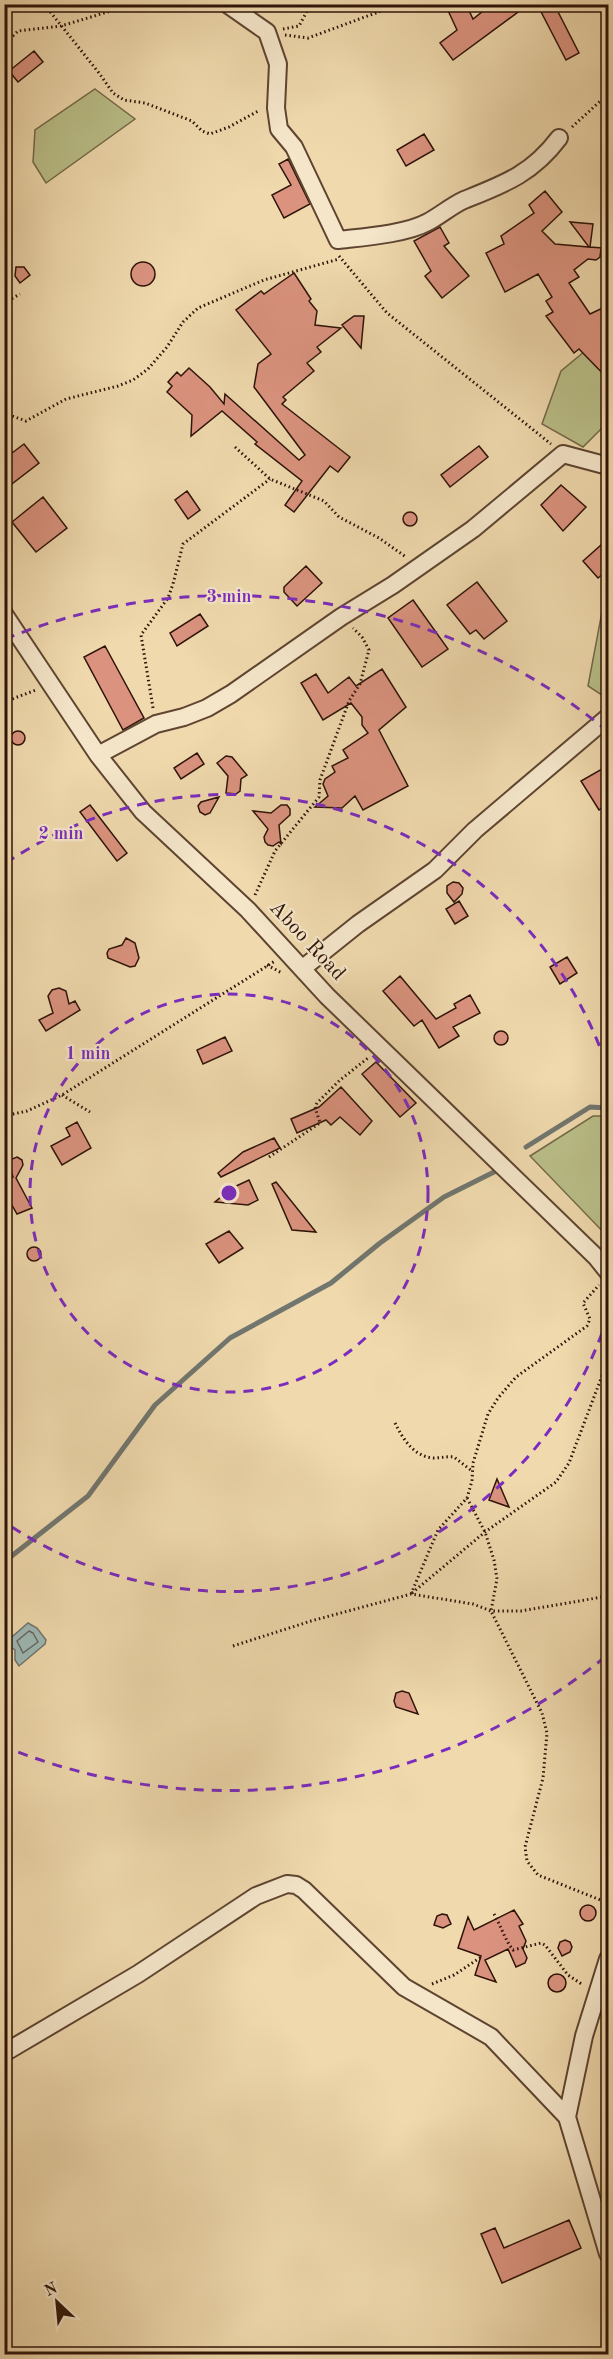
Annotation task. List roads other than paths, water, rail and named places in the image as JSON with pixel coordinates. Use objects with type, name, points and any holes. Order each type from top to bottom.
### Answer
[{"type":"street","points":[[227,4],[267,32],[278,64],[276,108],[279,129],[294,147],[338,240],[375,236],[427,223],[452,207],[511,180],[541,159],[559,138]]},
{"type":"street","points":[[98,755],[156,724],[184,717],[223,699],[474,529],[563,454],[609,466]]},
{"type":"street","name":"Aboo Road","points":[[4,614],[98,755],[142,812],[248,910],[327,996],[596,1257],[605,1277]]},
{"type":"street","points":[[303,968],[358,924],[435,870],[475,830],[609,717]]},
{"type":"street","points":[[4,2054],[138,1974],[256,1896],[287,1884],[296,1885],[404,1987],[491,2037],[567,2117],[609,2254]]},
{"type":"street","points":[[567,2117],[584,2036],[609,1959]]},
{"type":"water","points":[[28,1623],[37,1628],[46,1640],[45,1644],[19,1666],[15,1660],[15,1650],[5,1643]]},
{"type":"waterway","points":[[526,1147],[590,1107],[608,1108]]},
{"type":"waterway","points":[[4,1562],[88,1496],[155,1405],[230,1338],[331,1283],[380,1243],[444,1197],[496,1171]]}]
